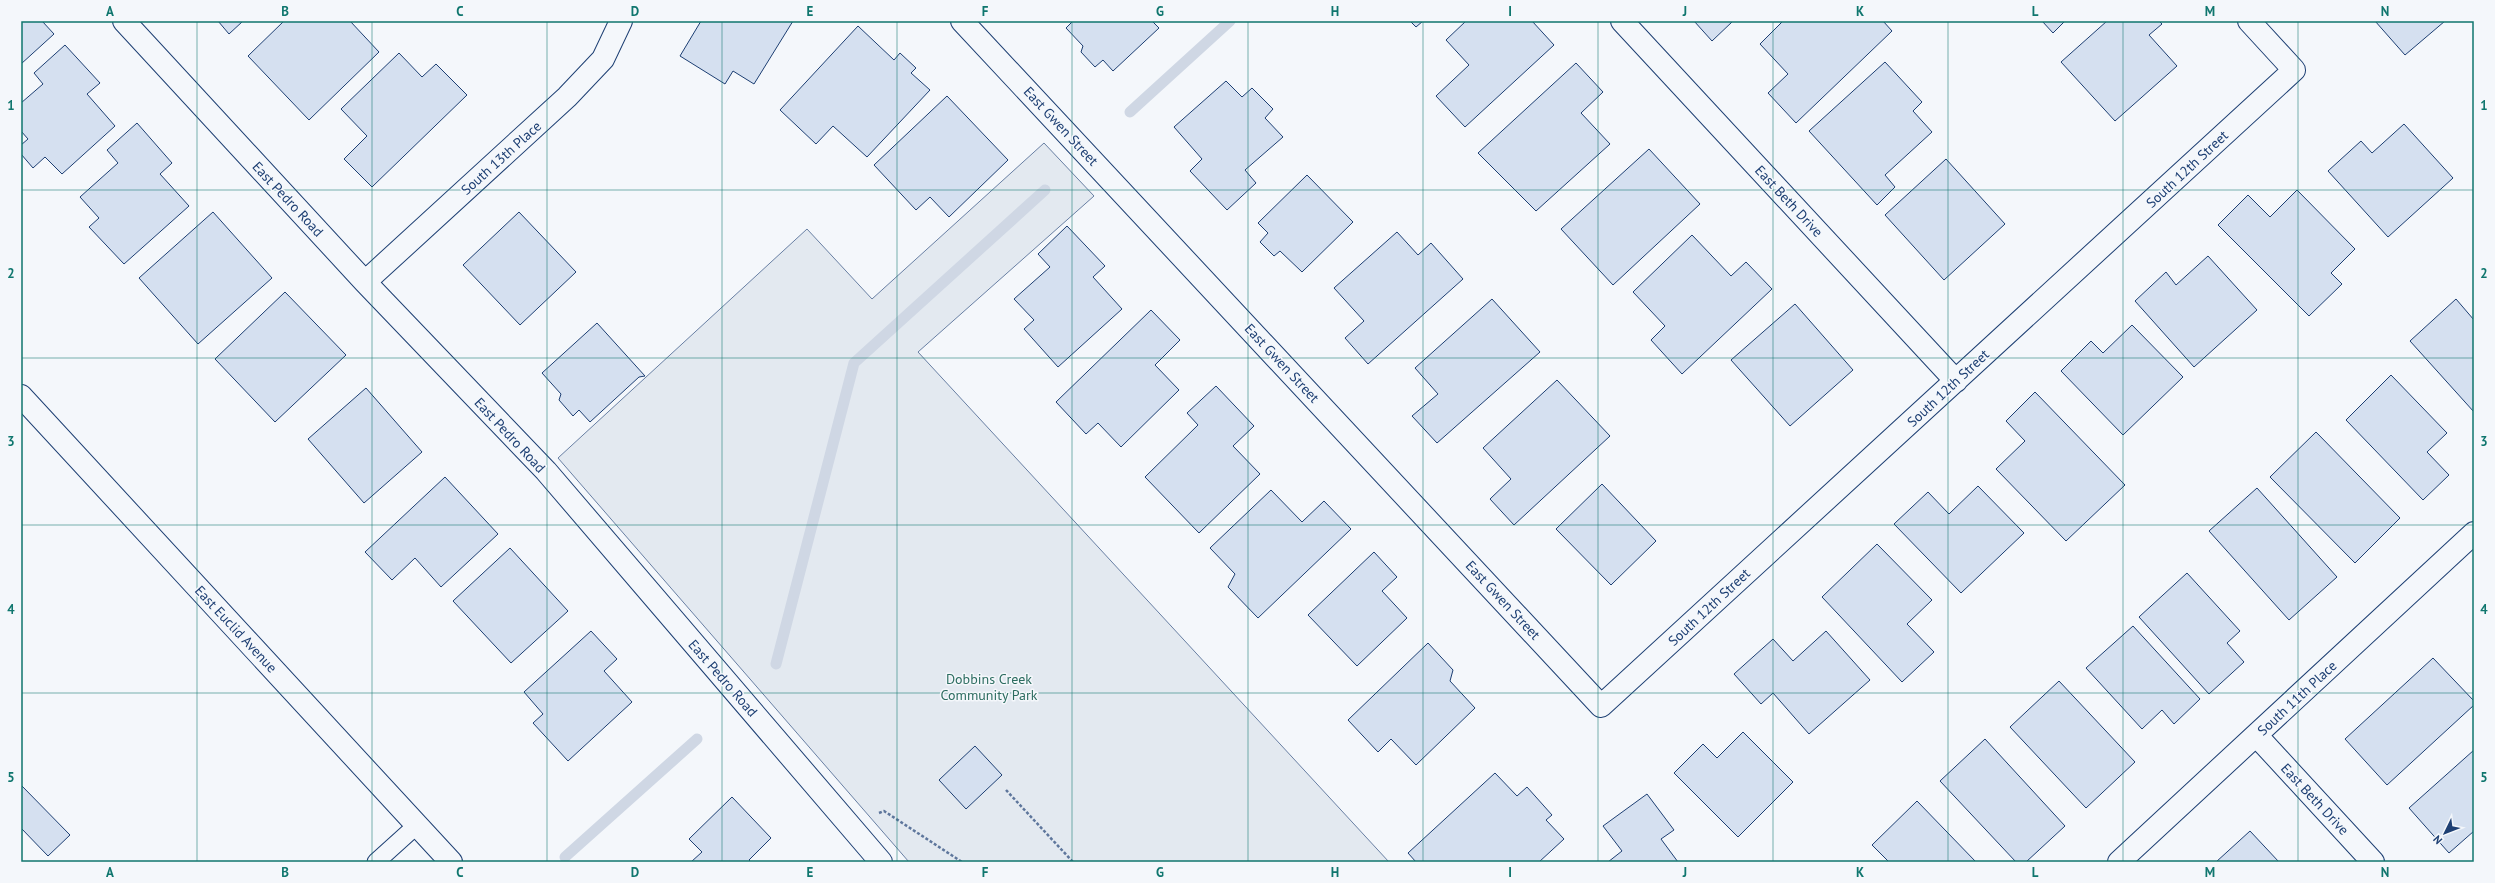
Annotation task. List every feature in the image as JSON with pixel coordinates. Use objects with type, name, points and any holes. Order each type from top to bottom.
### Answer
[{"type":"street","name":"East Pedro Road","points":[[124,21],[365,282],[546,471],[881,862]]},
{"type":"street","name":"South 13th Place","points":[[365,282],[567,97],[603,60],[621,21]]},
{"type":"street","name":"East Gwen Street","points":[[962,21],[1601,706]]},
{"type":"street","name":"East Beth Drive","points":[[1622,21],[1956,381]]},
{"type":"street","name":"South 12th Street","points":[[1601,706],[2294,70],[2249,21]]},
{"type":"street","name":"East Euclid Avenue","points":[[21,396],[451,862]]},
{"type":"street","name":"South 11th Place","points":[[2119,862],[2474,533]]},
{"type":"street","name":"East Beth Drive","points":[[2256,735],[2373,862]]},
{"type":"lane","points":[[376,862],[417,825]]},
{"type":"path","points":[[1006,790],[1073,862]]},
{"type":"path","points":[[848,824],[884,811],[962,862]]},
{"type":"green space","name":"Dobbins Creek Community Park","points":[[1044,143],[1094,196],[918,352],[1389,862],[909,862],[558,458],[807,229],[872,299]]},
{"type":"building","points":[[21,21],[42,21],[54,34],[21,64]]},
{"type":"building","points":[[218,21],[243,21],[229,34]]},
{"type":"building","points":[[284,21],[350,21],[379,52],[309,120],[248,56]]},
{"type":"building","points":[[701,21],[793,21],[754,84],[733,71],[725,84],[680,56]]},
{"type":"building","points":[[1073,21],[1152,21],[1159,28],[1113,71],[1103,60],[1095,67],[1081,52],[1083,46],[1066,28]]},
{"type":"building","points":[[1410,21],[1423,21],[1416,27]]},
{"type":"building","points":[[1466,21],[1532,21],[1554,45],[1465,127],[1436,96],[1469,65],[1446,40]]},
{"type":"building","points":[[1694,21],[1733,21],[1712,41]]},
{"type":"building","points":[[1783,21],[1883,21],[1892,31],[1796,123],[1768,93],[1788,74],[1760,44]]},
{"type":"building","points":[[2042,21],[2065,21],[2053,33]]},
{"type":"building","points":[[2107,21],[2159,21],[2162,24],[2149,35],[2177,66],[2115,121],[2061,62]]},
{"type":"building","points":[[2375,21],[2445,21],[2405,55]]},
{"type":"building","points":[[858,26],[894,60],[900,53],[916,68],[911,73],[930,90],[867,157],[833,126],[816,144],[780,110]]},
{"type":"building","points":[[65,45],[100,83],[87,94],[115,126],[62,174],[45,157],[33,168],[21,154],[21,145],[28,139],[21,131],[21,103],[43,84],[34,73]]},
{"type":"building","points":[[399,53],[422,77],[436,64],[467,95],[372,187],[344,159],[367,136],[341,109]]},
{"type":"building","points":[[1885,62],[1922,102],[1913,111],[1932,132],[1885,175],[1895,187],[1877,205],[1809,131]]},
{"type":"building","points":[[1576,63],[1603,92],[1581,113],[1610,144],[1536,211],[1478,153]]},
{"type":"building","points":[[1226,81],[1242,97],[1252,88],[1273,109],[1265,118],[1283,137],[1245,170],[1256,183],[1227,210],[1190,171],[1202,159],[1174,127]]},
{"type":"building","points":[[947,96],[1008,160],[949,217],[930,197],[916,210],[874,165]]},
{"type":"building","points":[[137,123],[172,163],[160,174],[189,206],[124,264],[89,227],[99,218],[80,197],[118,163],[107,150]]},
{"type":"building","points":[[2404,124],[2453,178],[2388,237],[2328,171],[2361,141],[2372,153]]},
{"type":"building","points":[[1649,149],[1700,204],[1613,285],[1561,229]]},
{"type":"building","points":[[1946,159],[2005,224],[1944,280],[1885,215]]},
{"type":"building","points":[[1307,175],[1353,222],[1302,272],[1280,251],[1274,256],[1260,242],[1268,233],[1258,223]]},
{"type":"building","points":[[2297,190],[2355,249],[2331,273],[2342,284],[2309,316],[2218,225],[2248,195],[2270,217]]},
{"type":"building","points":[[213,212],[272,278],[198,344],[139,278]]},
{"type":"building","points":[[519,212],[576,272],[520,325],[463,265]]},
{"type":"building","points":[[1067,226],[1105,266],[1093,277],[1122,309],[1058,367],[1024,329],[1034,320],[1014,299],[1050,267],[1038,254]]},
{"type":"building","points":[[1397,232],[1418,255],[1431,243],[1463,279],[1368,364],[1345,338],[1364,321],[1334,288]]},
{"type":"building","points":[[1692,235],[1731,276],[1746,262],[1772,289],[1682,374],[1651,340],[1665,326],[1633,292]]},
{"type":"building","points":[[2208,256],[2257,310],[2194,367],[2135,301],[2166,272],[2176,285]]},
{"type":"building","points":[[285,292],[346,355],[275,422],[215,359]]},
{"type":"building","points":[[1492,299],[1540,352],[1437,443],[1412,416],[1438,394],[1415,368]]},
{"type":"building","points":[[2456,299],[2474,320],[2474,412],[2410,341]]},
{"type":"building","points":[[1795,304],[1853,370],[1790,426],[1731,360]]},
{"type":"building","points":[[1151,310],[1180,340],[1155,365],[1179,390],[1121,447],[1098,423],[1086,434],[1056,402]]},
{"type":"building","points":[[597,323],[645,376],[639,377],[590,422],[579,410],[573,416],[559,400],[561,394],[542,373]]},
{"type":"building","points":[[2132,325],[2183,377],[2123,435],[2061,371],[2091,341],[2103,353]]},
{"type":"building","points":[[2391,375],[2447,433],[2427,452],[2449,475],[2423,500],[2346,420]]},
{"type":"building","points":[[1557,380],[1610,436],[1514,525],[1490,499],[1511,479],[1483,448]]},
{"type":"building","points":[[1216,386],[1254,426],[1233,446],[1260,474],[1199,533],[1145,477],[1198,425],[1187,413]]},
{"type":"building","points":[[366,388],[422,452],[364,503],[308,439]]},
{"type":"building","points":[[2035,392],[2125,485],[2066,541],[1996,469],[2025,441],[2006,421]]},
{"type":"building","points":[[2316,432],[2400,518],[2355,563],[2270,477]]},
{"type":"building","points":[[445,477],[498,534],[441,587],[415,558],[392,580],[365,552]]},
{"type":"building","points":[[1602,484],[1656,541],[1611,585],[1556,529]]},
{"type":"building","points":[[1978,486],[2024,533],[1961,593],[1894,524],[1928,492],[1949,514]]},
{"type":"building","points":[[2257,488],[2337,577],[2289,620],[2209,531]]},
{"type":"building","points":[[1271,490],[1302,522],[1324,501],[1351,529],[1258,618],[1228,587],[1235,574],[1210,548]]},
{"type":"building","points":[[1877,544],[1932,600],[1907,624],[1934,652],[1902,682],[1822,597]]},
{"type":"building","points":[[510,548],[568,611],[511,663],[453,601]]},
{"type":"building","points":[[1374,552],[1397,577],[1382,591],[1407,618],[1357,666],[1308,615]]},
{"type":"building","points":[[2187,573],[2240,631],[2227,643],[2244,662],[2209,694],[2139,617]]},
{"type":"building","points":[[2133,626],[2200,699],[2174,724],[2162,710],[2142,729],[2086,668]]},
{"type":"building","points":[[591,631],[617,659],[604,671],[632,702],[568,761],[533,723],[543,714],[524,692]]},
{"type":"building","points":[[1826,631],[1870,680],[1809,734],[1773,693],[1761,704],[1734,674],[1773,639],[1793,661]]},
{"type":"building","points":[[1428,643],[1453,670],[1450,681],[1475,708],[1416,765],[1391,739],[1378,752],[1348,720]]},
{"type":"building","points":[[2433,658],[2474,701],[2474,705],[2387,785],[2345,739]]},
{"type":"building","points":[[2059,681],[2135,762],[2086,808],[2010,727]]},
{"type":"building","points":[[1743,732],[1793,782],[1738,837],[1674,773],[1703,744],[1717,758]]},
{"type":"building","points":[[1985,739],[2065,826],[2026,862],[2016,862],[1940,781]]},
{"type":"building","points":[[975,746],[1002,775],[966,809],[939,780]]},
{"type":"building","points":[[2474,750],[2474,831],[2449,853],[2409,808]]},
{"type":"building","points":[[1495,773],[1517,796],[1527,787],[1552,815],[1546,820],[1564,839],[1539,862],[1416,862],[1408,853]]},
{"type":"building","points":[[21,785],[70,835],[48,856],[21,828]]},
{"type":"building","points":[[1647,794],[1674,830],[1661,839],[1678,862],[1608,862],[1622,851],[1603,826]]},
{"type":"building","points":[[732,797],[771,838],[749,860],[751,862],[691,862],[702,852],[689,839]]},
{"type":"building","points":[[1917,801],[1976,862],[1889,862],[1872,845]]},
{"type":"building","points":[[2250,831],[2279,862],[2216,862]]},
{"type":"waterway","points":[[1130,112],[1230,21]]},
{"type":"waterway","points":[[776,664],[854,363],[1045,190]]},
{"type":"waterway","points":[[565,857],[697,739]]}]
